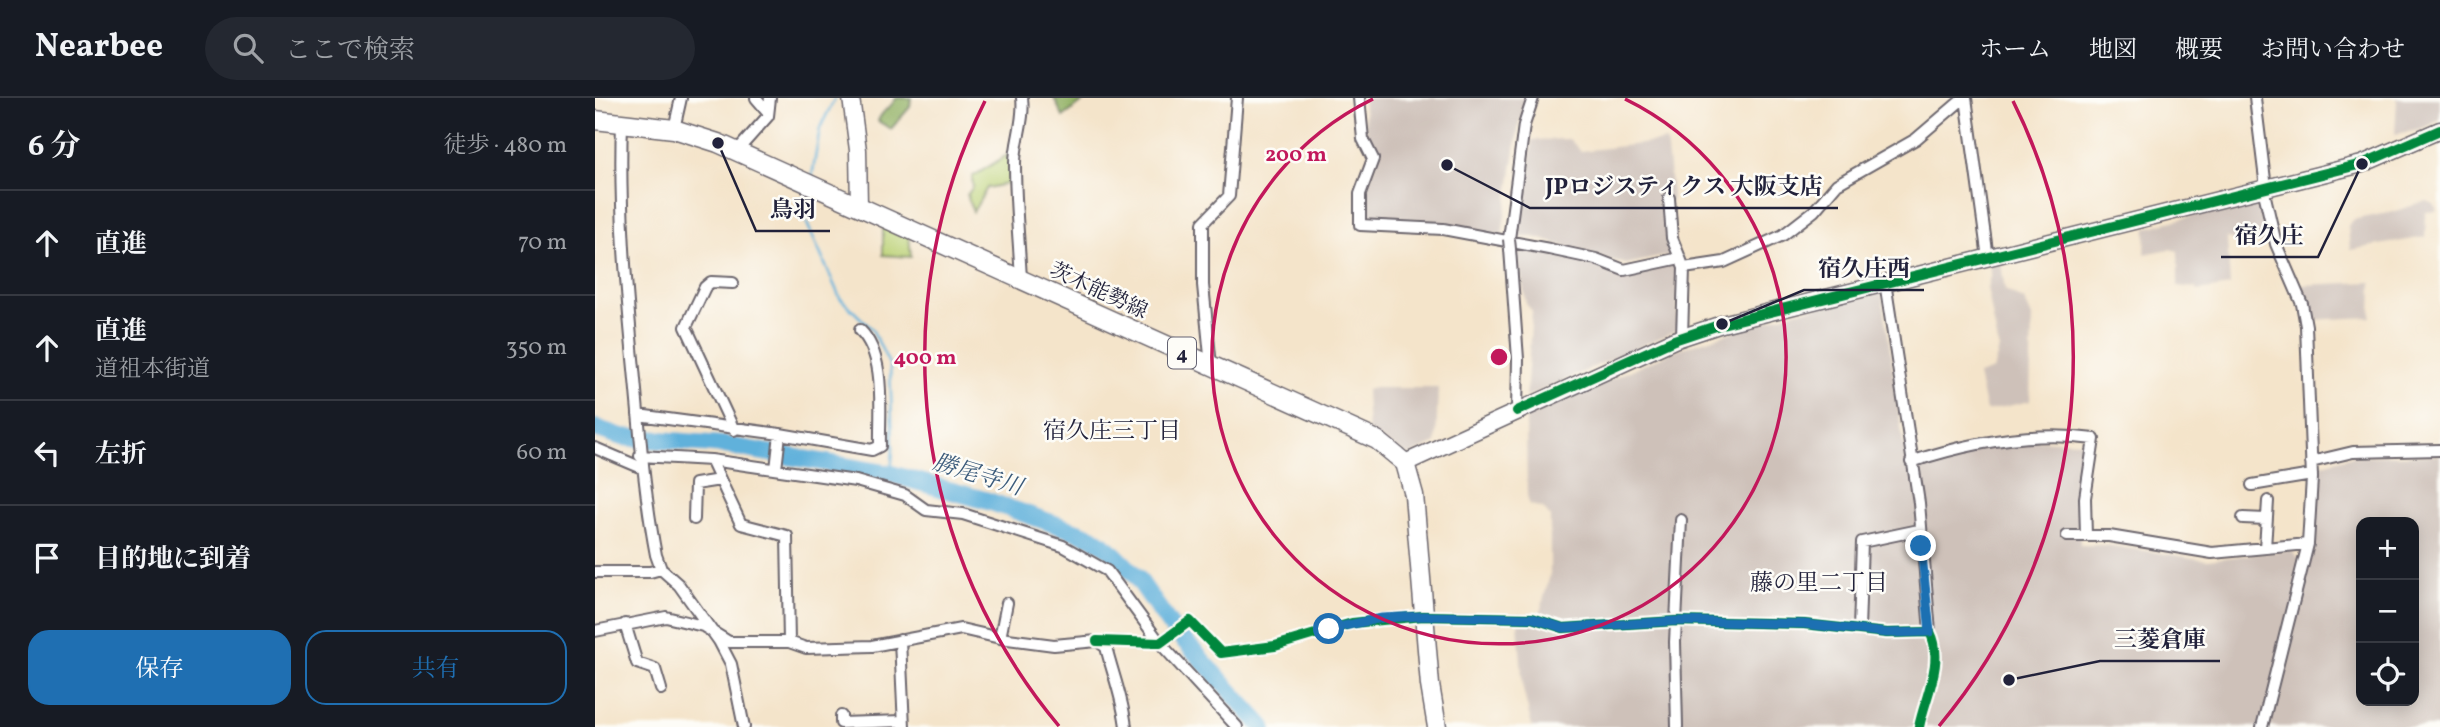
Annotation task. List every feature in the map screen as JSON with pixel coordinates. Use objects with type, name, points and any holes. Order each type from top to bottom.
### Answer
[{"type":"main road","name":"茨木能勢線","points":[[595,120],[674,129],[736,152],[1377,440],[1405,463]]},
{"type":"main road","points":[[1405,463],[1414,495],[1423,616],[1437,727]]},
{"type":"street","points":[[674,129],[681,98]]},
{"type":"street","points":[[756,98],[768,112]]},
{"type":"street","points":[[736,152],[764,121],[770,98]]},
{"type":"street","points":[[851,98],[858,150],[859,206]]},
{"type":"street","points":[[1021,279],[1015,164],[1016,142],[1023,115],[1022,98]]},
{"type":"street","points":[[1210,366],[1203,285],[1203,223],[1230,196],[1237,98]]},
{"type":"street","points":[[1359,98],[1363,139],[1373,159],[1360,194],[1360,225],[1443,229],[1549,248],[1596,259],[1624,270],[1682,263],[1724,262],[1783,235],[1814,211],[1837,184],[1916,139],[1965,98]]},
{"type":"street","points":[[1517,411],[1518,359],[1509,244],[1524,125],[1533,98]]},
{"type":"street","points":[[1965,98],[1988,258]]},
{"type":"street","points":[[2255,98],[2265,188],[2276,244],[2302,304],[2306,326],[2312,475],[2308,544],[2262,727]]},
{"type":"street","points":[[622,123],[620,184],[640,456],[661,569],[680,585],[731,664],[744,727]]},
{"type":"street","points":[[1405,463],[1682,337],[1802,302],[2362,164],[2440,130]]},
{"type":"street","points":[[1669,198],[1672,238],[1682,263],[1682,337]]},
{"type":"street","points":[[733,283],[711,282],[705,287],[686,327],[734,429]]},
{"type":"street","points":[[1885,282],[1919,503],[1919,530],[1930,632],[1936,643],[1936,657],[1919,727]]},
{"type":"street","points":[[638,415],[780,434],[872,450],[880,446],[879,371],[866,337],[860,330]]},
{"type":"street","points":[[776,469],[780,434]]},
{"type":"street","points":[[1911,462],[2001,441],[2034,437],[2094,439],[2085,499],[2086,536]]},
{"type":"street","points":[[595,448],[642,468]]},
{"type":"street","points":[[2311,462],[2353,452],[2440,450]]},
{"type":"street","points":[[640,456],[711,460],[856,481],[905,495],[926,510],[963,514],[1063,546],[1107,570],[1160,643],[1237,727]]},
{"type":"street","points":[[711,460],[741,524],[787,536],[789,642]]},
{"type":"street","points":[[2252,485],[2312,475]]},
{"type":"street","points":[[694,519],[695,484],[720,480]]},
{"type":"street","points":[[2265,548],[2268,500]]},
{"type":"street","points":[[2243,518],[2266,519]]},
{"type":"street","points":[[1677,727],[1676,621],[1681,520]]},
{"type":"street","points":[[1859,629],[1862,542],[1919,530]]},
{"type":"street","points":[[2067,536],[2109,536],[2212,553],[2308,544]]},
{"type":"street","points":[[595,572],[661,569]]},
{"type":"street","points":[[1000,638],[1007,603]]},
{"type":"street","points":[[595,631],[666,617],[703,626],[729,642],[789,642],[806,648],[872,646],[961,629],[1000,638],[1054,645],[1097,641],[1160,643],[1190,621],[1221,653],[1275,646],[1352,623],[1423,616],[1532,618],[1563,628],[1676,621],[1804,624],[1930,632]]},
{"type":"street","points":[[625,624],[637,663],[655,669],[661,689]]},
{"type":"street","points":[[841,716],[841,723],[904,724],[900,640]]},
{"type":"street","points":[[1097,641],[1106,647],[1116,687],[1122,694],[1126,727]]},
{"type":"shaded area","points":[[1363,98],[1527,98],[1519,123],[1502,235],[1414,219],[1364,219],[1363,194],[1377,162],[1367,137]]},
{"type":"shaded area","points":[[2397,98],[2440,98],[2440,120],[2420,130],[2395,134]]},
{"type":"shaded area","points":[[1569,139],[1581,151],[1666,141],[1672,195],[1667,234],[1671,255],[1626,264],[1534,237],[1517,237],[1528,188],[1532,140]]},
{"type":"shaded area","points":[[2258,199],[2268,242],[2254,244],[2227,238],[2230,286],[2197,291],[2196,288],[2178,286],[2178,251],[2169,249],[2145,254],[2146,228]]},
{"type":"shaded area","points":[[2427,201],[2434,204],[2437,211],[2426,212],[2425,237],[2350,250],[2348,226],[2352,220]]},
{"type":"shaded area","points":[[1516,247],[1587,260],[1614,271],[1674,264],[1677,267],[1677,330],[1526,397],[1532,311],[1526,304]]},
{"type":"shaded area","points":[[2001,264],[2005,290],[2025,301],[2032,317],[2030,401],[1986,411],[1978,375],[1993,370],[1999,349],[1987,288],[1991,273],[1989,267]]},
{"type":"shaded area","points":[[2372,282],[2371,317],[2308,320],[2308,297],[2301,285]]},
{"type":"shaded area","points":[[1882,292],[1906,463],[2032,440],[2085,442],[2088,445],[2080,492],[2080,545],[2105,545],[2207,560],[2291,550],[2297,557],[2310,558],[2317,466],[2352,456],[2440,455],[2440,727],[1532,727],[1523,689],[1518,623],[1539,616],[1550,575],[1550,517],[1544,509],[1529,504],[1526,417],[1679,349],[1794,312]]},
{"type":"shaded area","points":[[1438,388],[1436,443],[1409,455],[1368,431],[1366,390]]},
{"type":"green space","points":[[896,98],[911,98],[910,107],[891,129],[878,121]]},
{"type":"green space","points":[[1054,98],[1088,98],[1063,117]]},
{"type":"green space","points":[[1009,154],[1012,183],[987,188],[973,212],[967,195],[973,187],[972,177]]},
{"type":"green space","points":[[883,227],[909,234],[911,257],[883,255]]},
{"type":"waterway","points":[[812,177],[820,128],[835,98]]},
{"type":"waterway","points":[[806,190],[805,219],[840,298],[872,329],[890,366],[893,449],[891,474]]},
{"type":"waterway","name":"勝尾寺川","points":[[595,428],[622,437],[723,445],[891,474],[988,501],[1092,537],[1109,549],[1136,576],[1170,625],[1263,727]]},
{"type":"cycle path","points":[[1517,411],[1674,340],[1722,324],[2362,164],[2440,130]]},
{"type":"cycle path","points":[[1097,641],[1160,643],[1190,621],[1221,653],[1275,646],[1352,623],[1423,616],[1532,618],[1563,628],[1676,621],[1804,624],[1887,633],[1930,632],[1934,643],[1935,667],[1919,727]]},
{"type":"place","name":"鳥羽","points":[[718,143]]},
{"type":"place","name":"宿久庄","points":[[2362,164]]},
{"type":"place","name":"JPロジスティクス 大阪支店","points":[[1447,165]]},
{"type":"place","name":"宿久庄西","points":[[1722,324]]},
{"type":"place","name":"三菱倉庫","points":[[2009,680]]},
{"type":"district","name":"宿久庄三丁目","points":[[1112,430]]},
{"type":"district","name":"藤の里二丁目","points":[[1819,582]]},
{"type":"route","points":[[1329,629],[1382,618],[1423,616],[1532,618],[1563,628],[1676,621],[1732,625],[1804,624],[1887,633],[1930,632],[1921,546]]}]
